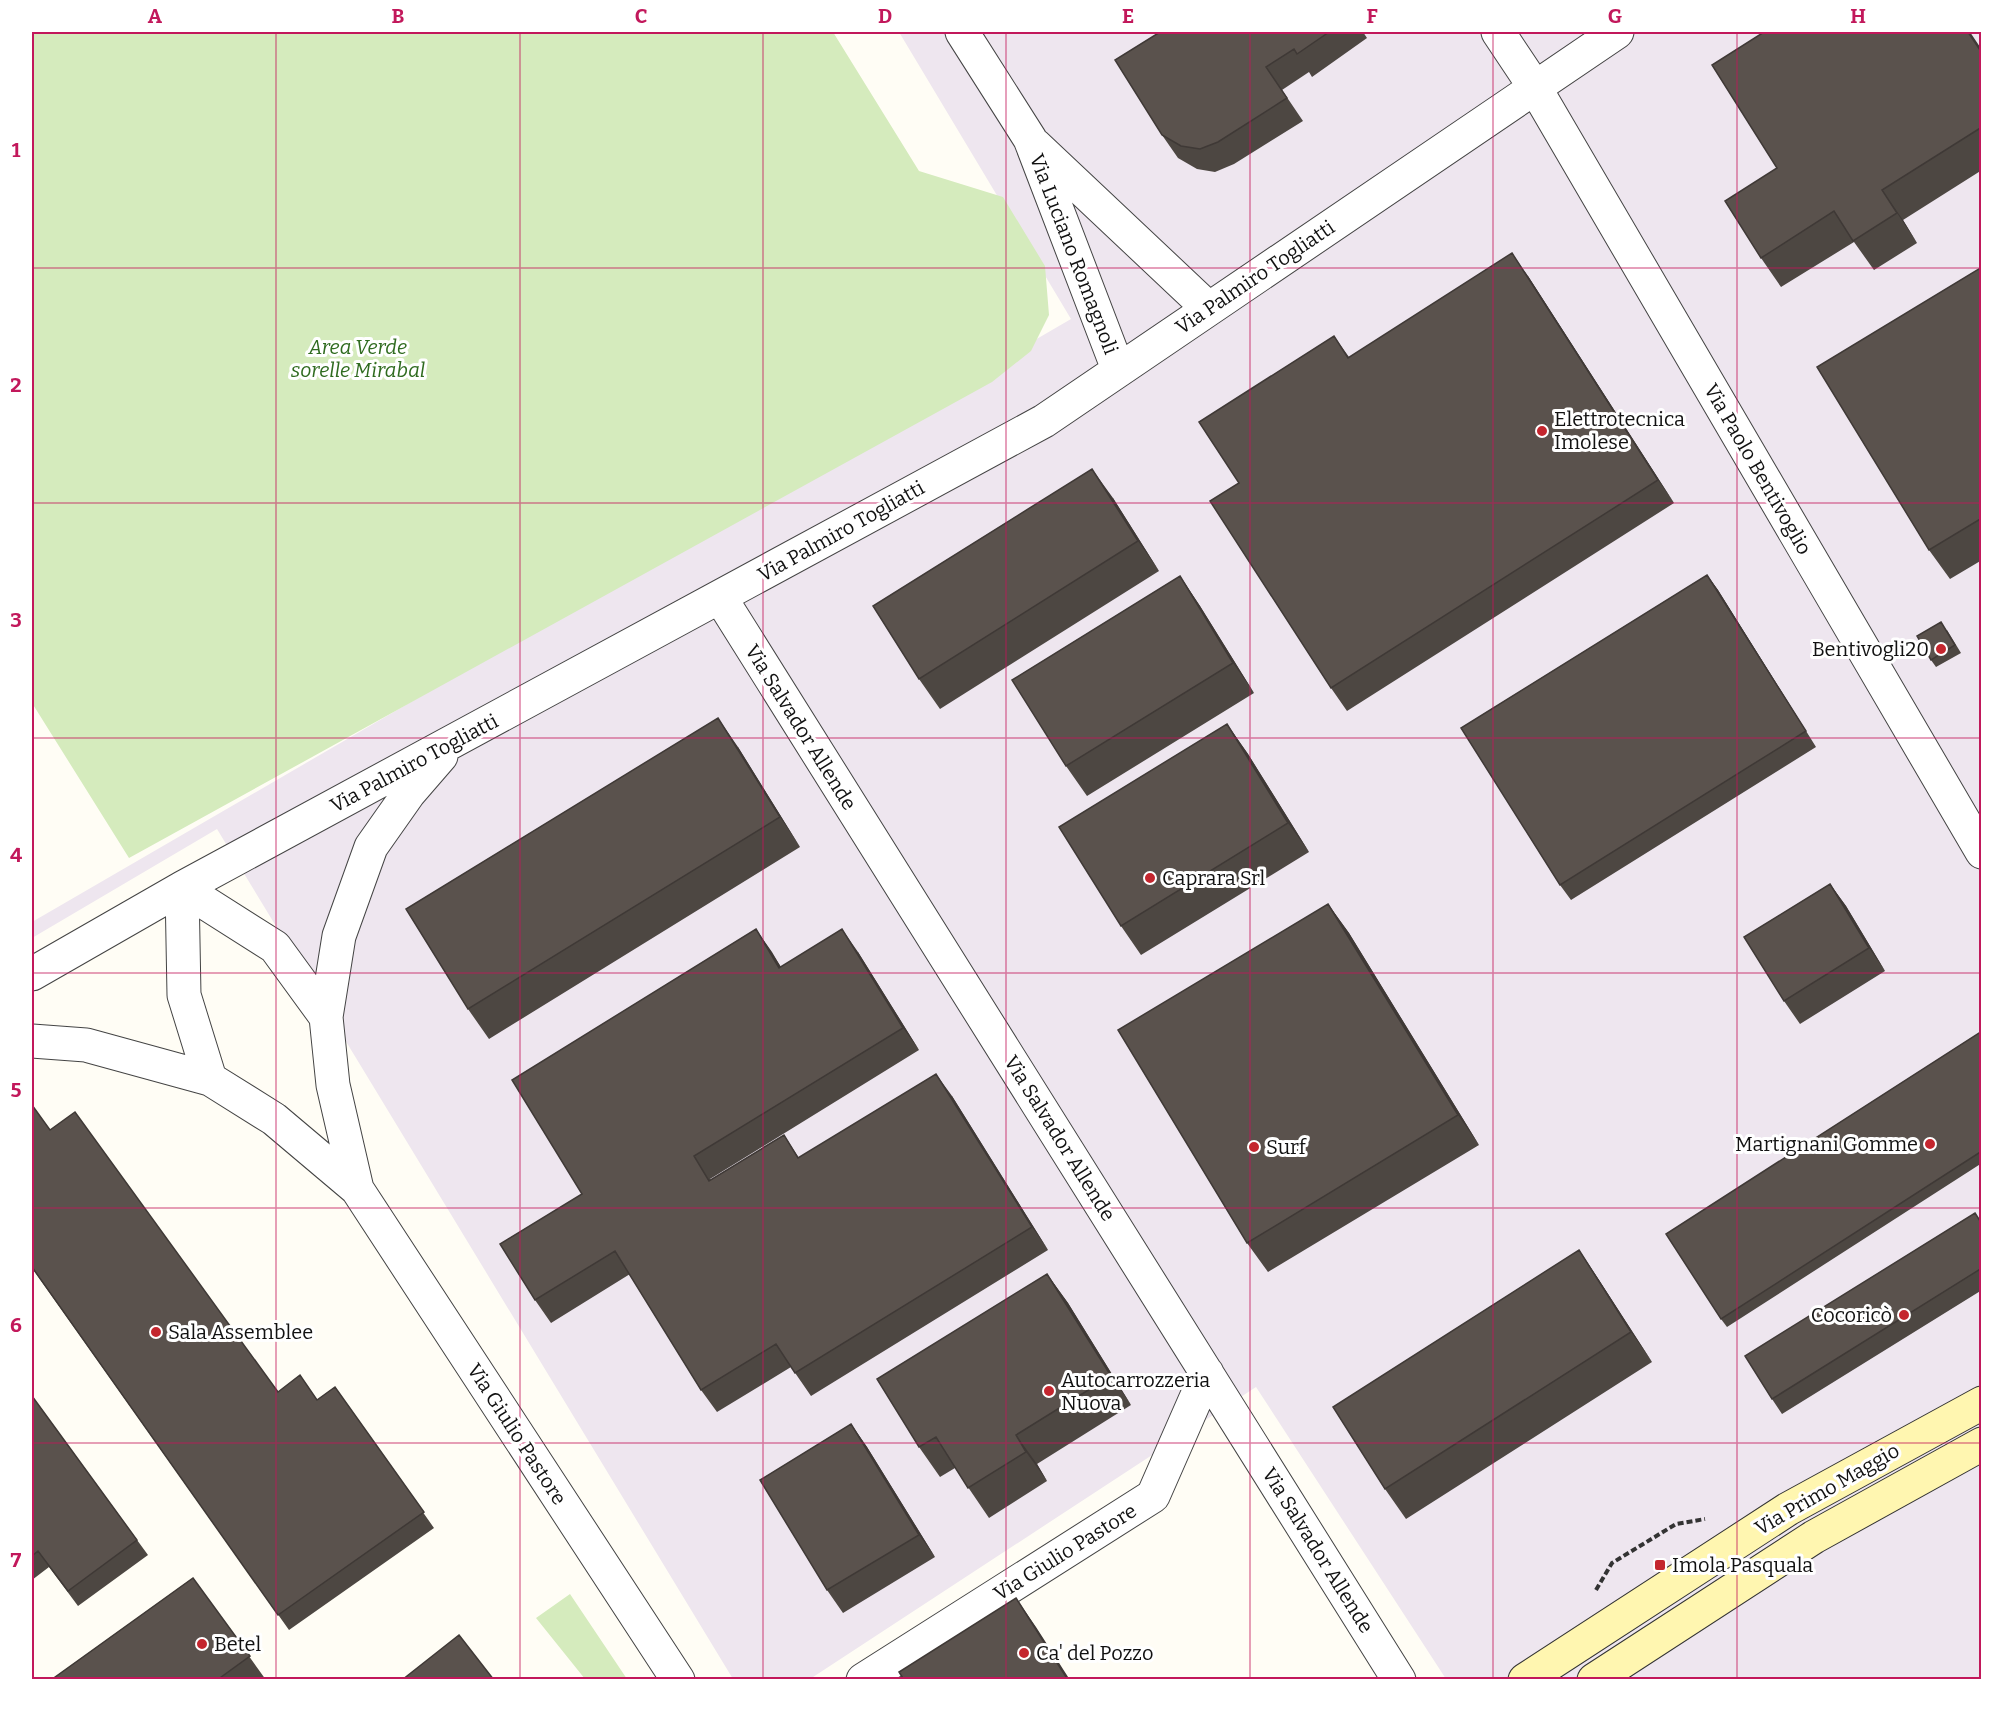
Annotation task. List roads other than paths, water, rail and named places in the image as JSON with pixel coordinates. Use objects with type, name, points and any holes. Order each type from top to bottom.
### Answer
[{"type":"street","name":"Via Luciano Romagnoli","points":[[962,32],[1030,139],[1118,369]]},
{"type":"street","name":"Via Paolo Bentivoglio","points":[[1498,32],[1534,86],[1982,852]]},
{"type":"street","name":"Via Palmiro Togliatti","points":[[32,974],[183,888],[1044,421],[1534,86],[1617,32]]},
{"type":"street","name":"Via Luciano Romagnoli","points":[[1030,139],[1209,309]]},
{"type":"street","name":"Via Salvador Allende","points":[[720,597],[1399,1680]]},
{"type":"street","name":"Via Giulio Pastore","points":[[357,1189],[333,1085],[326,1017],[339,936],[371,847],[409,794],[452,743]]},
{"type":"street","points":[[183,888],[275,947],[326,1017]]},
{"type":"street","points":[[183,888],[184,996],[210,1079]]},
{"type":"street","name":"Via Giulio Pastore","points":[[32,1041],[86,1045],[210,1079],[274,1119],[357,1189],[678,1680]]},
{"type":"street","name":"Via Giulio Pastore","points":[[862,1680],[1153,1496],[1207,1372]]},
{"type":"street","name":"Via Primo Maggio","points":[[1525,1680],[1788,1509],[1982,1403]]},
{"type":"street","name":"Via Primo Maggio","points":[[1594,1680],[1814,1537],[1982,1444]]},
{"type":"place","name":"Elettrotecnica Imolese","points":[[1542,431]]},
{"type":"place","name":"Bentivogli20","points":[[1941,649]]},
{"type":"place","name":"Caprara Srl","points":[[1150,878]]},
{"type":"place","name":"Martignani Gomme","points":[[1930,1144]]},
{"type":"place","name":"Surf","points":[[1254,1147]]},
{"type":"place","name":"Cocoricò","points":[[1904,1315]]},
{"type":"place","name":"Sala Assemblee","points":[[156,1332]]},
{"type":"place","name":"Autocarrozzeria Nuova","points":[[1049,1391]]},
{"type":"place","name":"Imola Pasquala","points":[[1660,1565]]},
{"type":"place","name":"Betel","points":[[202,1644]]},
{"type":"place","name":"Ca' del Pozzo","points":[[1024,1653]]},
{"type":"park label","name":"Area Verde sorelle Mirabal","points":[[358,358]]}]
